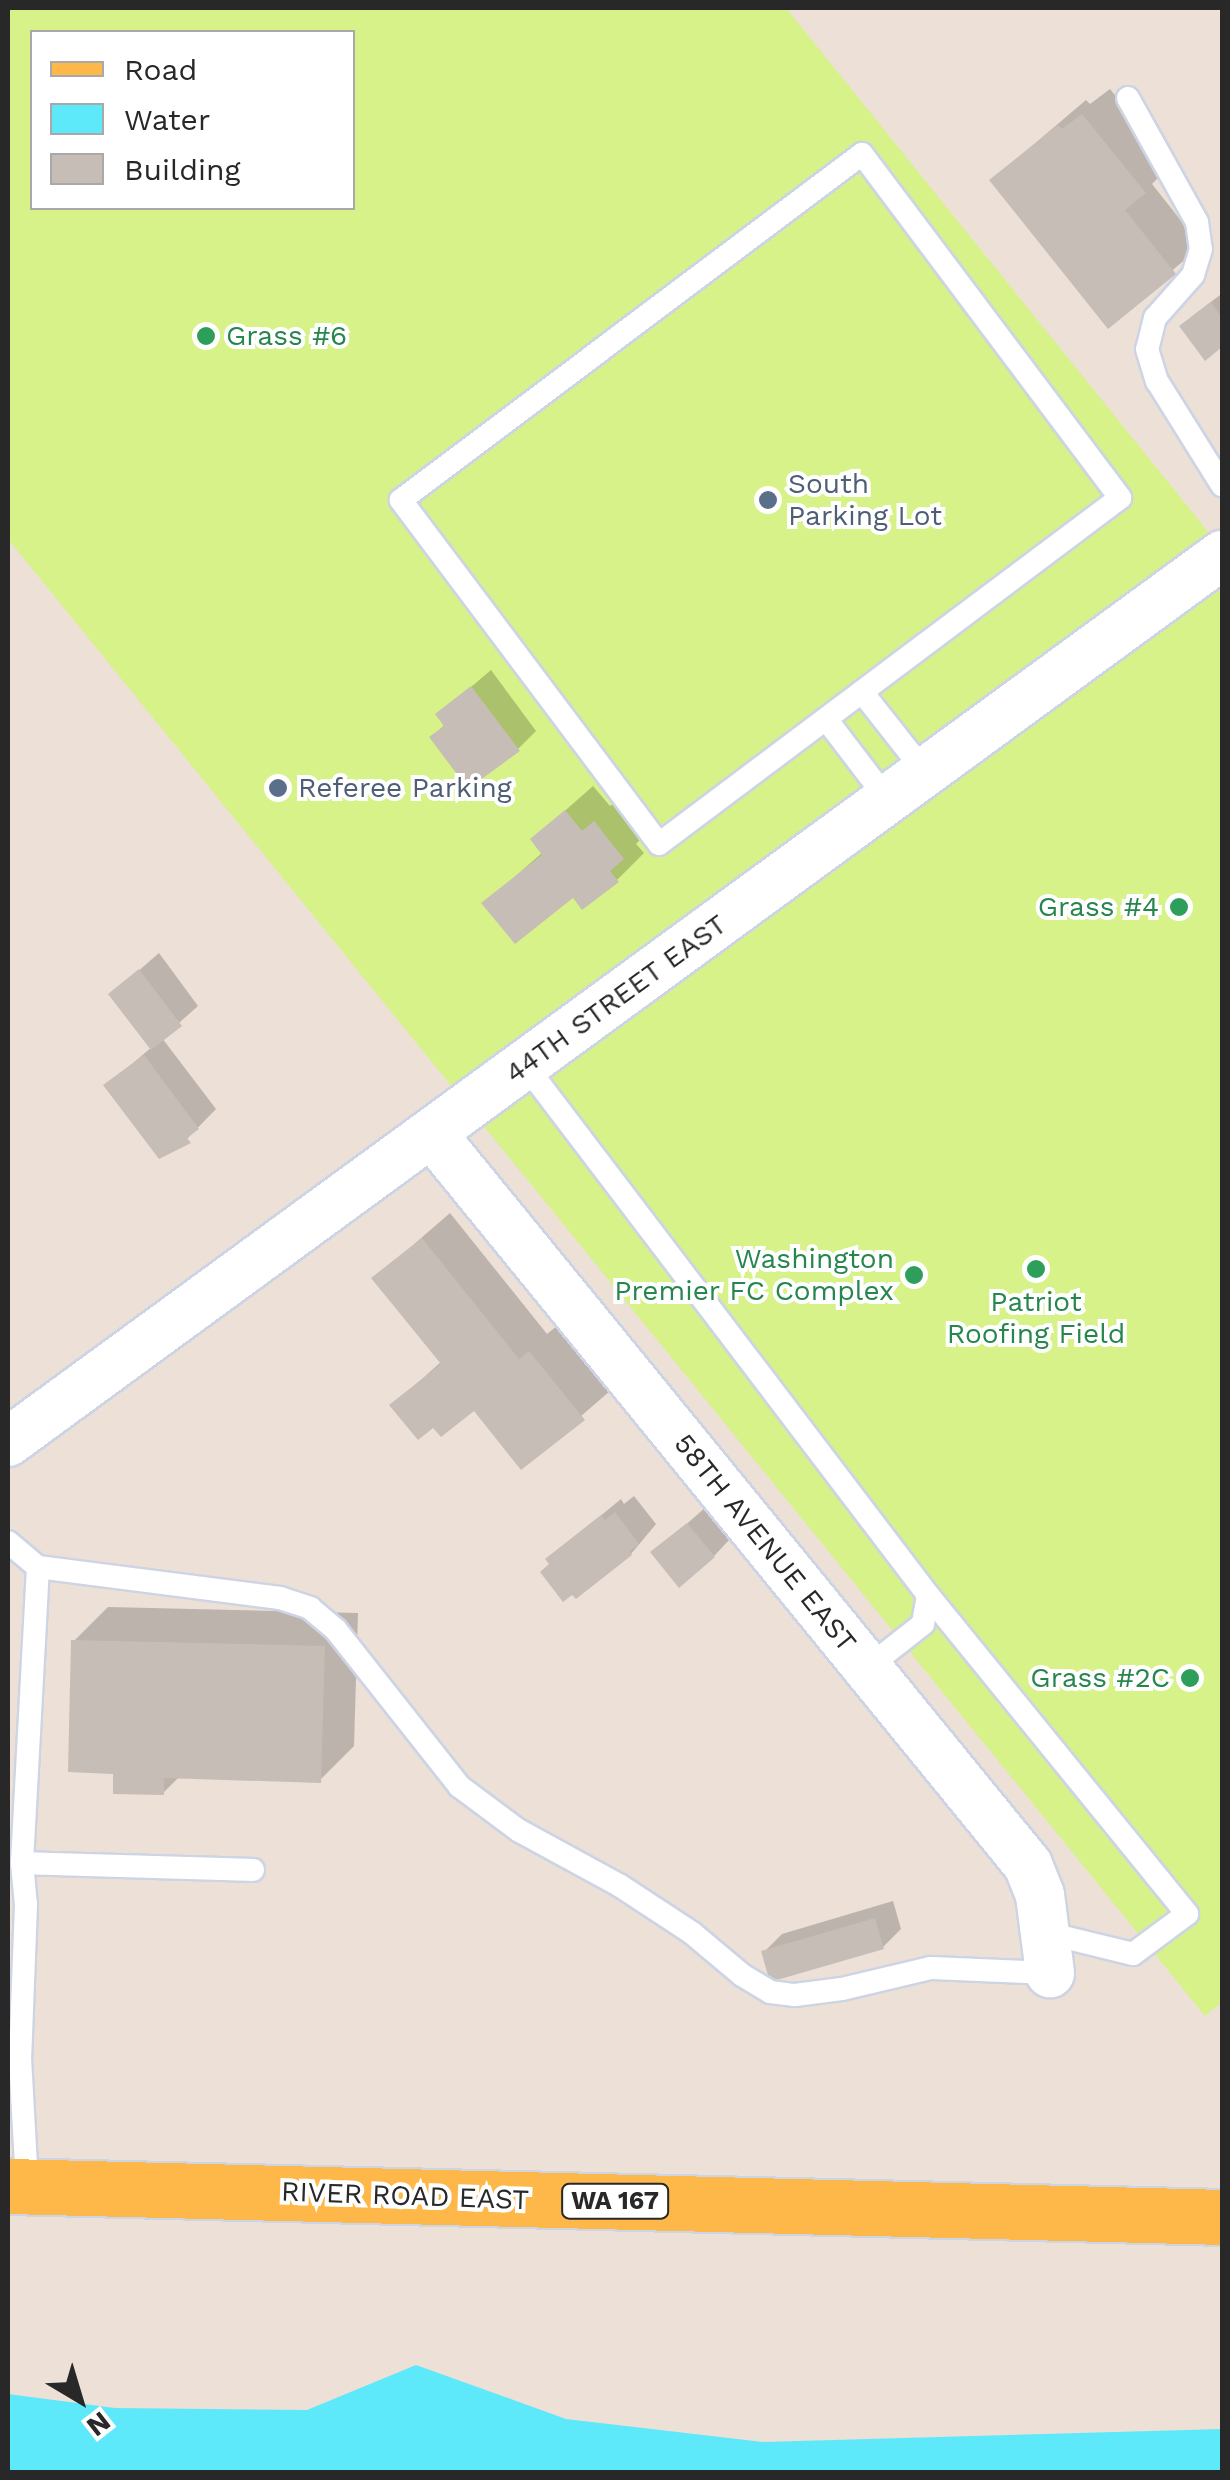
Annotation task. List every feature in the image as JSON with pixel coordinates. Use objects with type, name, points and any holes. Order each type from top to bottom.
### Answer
[{"type":"main road","name":"RIVER ROAD EAST","points":[[17,2186],[1222,2218]]},
{"type":"street","name":"44TH STREET EAST","points":[[8,1442],[1222,555]]},
{"type":"street","name":"58TH AVENUE EAST","points":[[432,1134],[1028,1865],[1048,1953]]},
{"type":"lane","points":[[1128,98],[1197,222],[1202,249],[1194,274],[1154,318],[1148,349],[1157,381],[1222,485]]},
{"type":"lane","points":[[862,154],[1120,498],[826,719],[659,844],[401,500],[862,154]]},
{"type":"lane","points":[[862,692],[907,786]]},
{"type":"lane","points":[[826,719],[907,786]]},
{"type":"lane","points":[[8,1542],[38,1566],[280,1598],[310,1608],[336,1630],[459,1786],[518,1830],[663,1914],[770,1992],[794,1996],[842,1990],[931,1968],[1048,1953],[1133,1954],[1187,1914],[928,1595],[526,1065]]},
{"type":"lane","points":[[17,2186],[26,1905],[22,1862],[38,1566]]},
{"type":"lane","points":[[867,1668],[923,1624],[928,1595]]},
{"type":"lane","points":[[22,1862],[253,1870]]},
{"type":"green space","name":"Washington Premier FC Complex","points":[[8,8],[786,8],[1222,549],[1222,2002],[1205,2016],[8,539]]},
{"type":"water","points":[[416,2365],[566,2419],[763,2442],[1222,2429],[1222,2472],[8,2472],[8,2394],[115,2408],[307,2410]]},
{"type":"building","points":[[1082,114],[1146,193],[1125,210],[1176,274],[1108,329],[989,180],[1058,125],[1062,129]]},
{"type":"building","points":[[1211,302],[1222,318],[1222,347],[1205,361],[1179,326]]},
{"type":"building","points":[[471,686],[520,751],[468,789],[429,737],[444,726],[435,714]]},
{"type":"building","points":[[565,810],[582,831],[594,821],[624,859],[610,871],[619,882],[582,910],[573,898],[515,944],[481,903],[542,855],[530,839]]},
{"type":"building","points":[[139,969],[182,1026],[151,1050],[108,994]]},
{"type":"building","points":[[144,1055],[199,1129],[187,1138],[191,1143],[159,1159],[103,1085]]},
{"type":"building","points":[[422,1238],[519,1359],[529,1351],[585,1420],[521,1470],[474,1411],[441,1437],[433,1428],[418,1440],[389,1405],[441,1364],[371,1278]]},
{"type":"building","points":[[615,1512],[639,1544],[630,1551],[632,1555],[576,1599],[572,1595],[563,1602],[540,1572],[549,1564],[545,1559],[601,1515],[605,1520]]},
{"type":"building","points":[[687,1523],[715,1557],[679,1588],[650,1552]]},
{"type":"building","points":[[71,1640],[325,1646],[321,1783],[164,1778],[164,1795],[113,1794],[113,1774],[68,1772]]},
{"type":"building","points":[[875,1918],[884,1949],[770,1982],[761,1951]]},
{"type":"place","name":"Grass #6","points":[[206,336]]},
{"type":"place","name":"South Parking Lot","points":[[768,500]]},
{"type":"place","name":"Referee Parking","points":[[278,788]]},
{"type":"place","name":"Grass #4","points":[[1179,907]]},
{"type":"place","name":"Patriot Roofing Field","points":[[1036,1269]]},
{"type":"place","name":"Washington Premier FC Complex","points":[[914,1275]]},
{"type":"place","name":"Grass #2C","points":[[1190,1678]]}]
